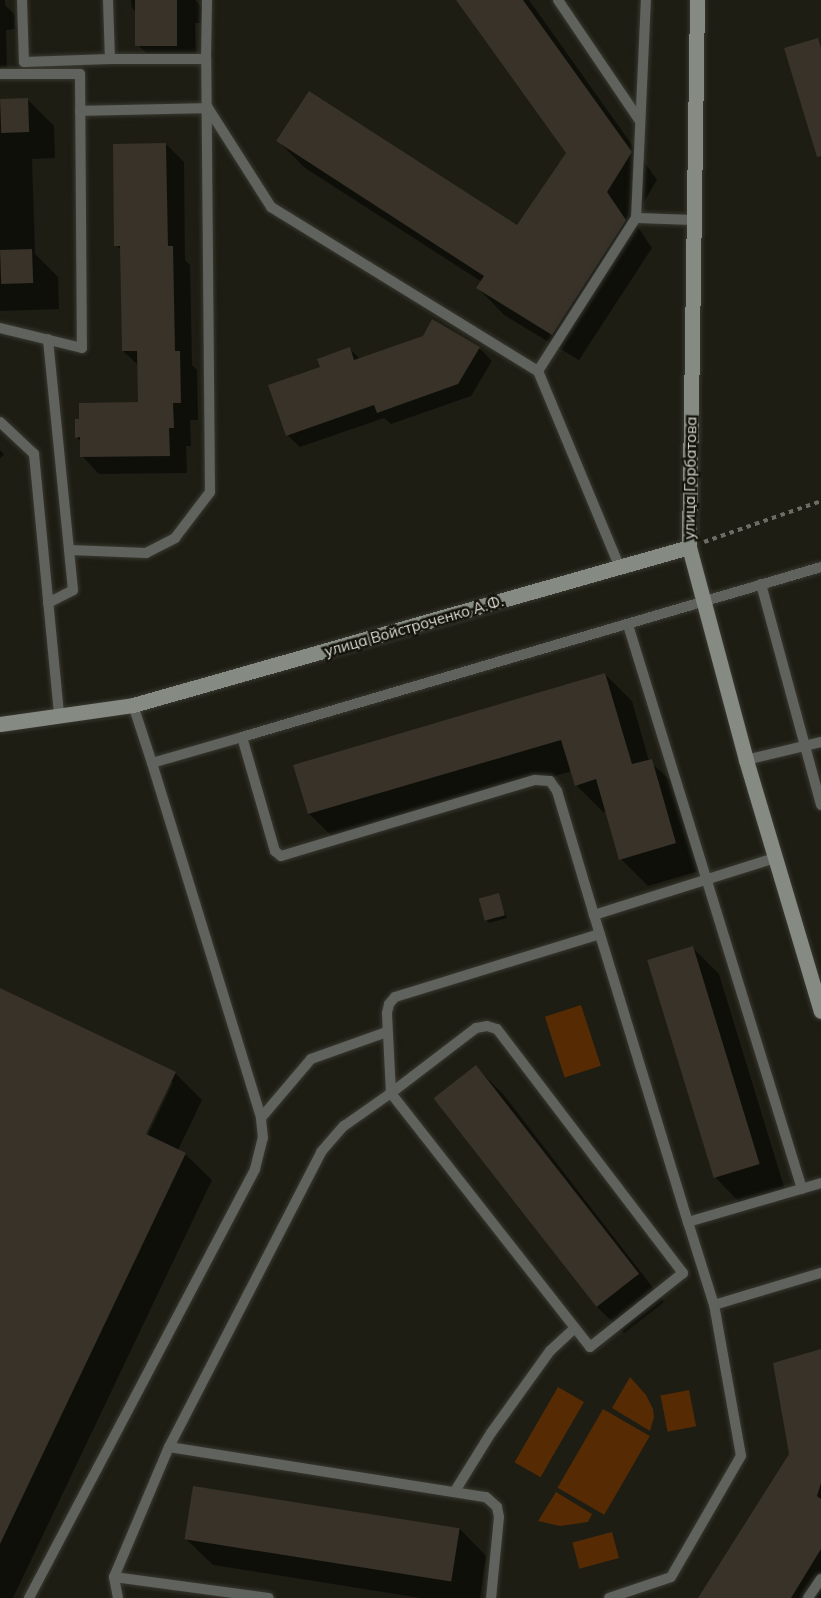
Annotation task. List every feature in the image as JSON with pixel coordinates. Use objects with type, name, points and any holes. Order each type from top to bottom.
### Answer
[{"type":"main road","name":"улица Горбатова","points":[[697,0],[689,547],[746,760],[821,1011]]},
{"type":"main road","name":"улица Войстроченко А.Ф.","points":[[0,724],[133,705],[689,547]]},
{"type":"lane","points":[[22,0],[24,62],[206,59]]},
{"type":"lane","points":[[108,0],[110,59]]},
{"type":"lane","points":[[70,550],[146,553],[175,538],[210,492],[207,0]]},
{"type":"lane","points":[[558,0],[641,121]]},
{"type":"lane","points":[[538,371],[636,218],[646,0]]},
{"type":"lane","points":[[0,74],[80,74],[82,348],[0,328]]},
{"type":"lane","points":[[80,111],[208,108]]},
{"type":"lane","points":[[208,108],[271,207],[538,371],[620,568]]},
{"type":"lane","points":[[636,218],[694,219]]},
{"type":"lane","points":[[48,339],[73,590],[48,603]]},
{"type":"lane","points":[[0,422],[34,454],[59,715]]},
{"type":"lane","points":[[152,763],[821,567]]},
{"type":"lane","points":[[761,584],[821,805]]},
{"type":"lane","points":[[628,625],[708,878],[802,1189]]},
{"type":"lane","points":[[29,1598],[255,1169],[262,1138],[261,1118],[133,705]]},
{"type":"lane","points":[[242,737],[275,851],[281,856],[535,780],[550,781],[556,791],[714,1305],[741,1456],[671,1577],[609,1598]]},
{"type":"lane","points":[[746,760],[821,742]]},
{"type":"lane","points":[[594,915],[775,858]]},
{"type":"lane","points":[[600,934],[395,997],[387,1012],[391,1093],[590,1347],[684,1274],[704,1270]]},
{"type":"lane","points":[[118,1598],[114,1577],[169,1447],[321,1152],[344,1126],[476,1028],[487,1026],[497,1029],[684,1274]]},
{"type":"lane","points":[[261,1118],[311,1059],[387,1032]]},
{"type":"lane","points":[[688,1222],[821,1184]]},
{"type":"lane","points":[[714,1305],[821,1274]]},
{"type":"lane","points":[[455,1491],[491,1433],[550,1351],[575,1328]]},
{"type":"lane","points":[[169,1447],[486,1497],[497,1507],[499,1516],[491,1598]]},
{"type":"lane","points":[[114,1577],[270,1598]]},
{"type":"lane","points":[[808,1598],[821,1579]]},
{"type":"path","points":[[689,547],[821,501]]},
{"type":"shaded area","points":[[581,1005],[601,1066],[565,1078],[545,1017]]},
{"type":"shaded area","points":[[630,1377],[646,1395],[653,1409],[654,1417],[650,1431],[612,1408]]},
{"type":"shaded area","points":[[558,1387],[584,1402],[540,1477],[514,1462]]},
{"type":"shaded area","points":[[689,1390],[696,1426],[668,1432],[661,1396]]},
{"type":"shaded area","points":[[603,1409],[650,1436],[604,1515],[558,1488]]},
{"type":"shaded area","points":[[556,1492],[592,1514],[588,1522],[560,1526],[538,1521]]},
{"type":"shaded area","points":[[612,1532],[619,1558],[579,1569],[572,1543]]},
{"type":"building","points":[[135,0],[177,0],[177,46],[135,46]]},
{"type":"building","points":[[456,0],[523,0],[632,152],[607,192],[626,220],[552,335],[476,288],[484,276],[276,141],[309,91],[517,225],[566,153]]},
{"type":"building","points":[[818,38],[821,48],[821,156],[817,157],[784,48]]},
{"type":"building","points":[[28,98],[29,132],[1,133],[0,99]]},
{"type":"building","points":[[166,143],[168,246],[173,246],[175,351],[180,351],[181,403],[173,403],[174,428],[169,428],[170,456],[80,457],[80,437],[75,438],[75,419],[79,419],[79,403],[138,402],[137,351],[122,351],[120,246],[114,246],[113,144]]},
{"type":"building","points":[[32,249],[33,283],[1,284],[0,250]]},
{"type":"building","points":[[432,319],[480,347],[458,384],[377,413],[374,405],[286,436],[268,385],[320,367],[317,359],[350,347],[354,360],[423,336]]},
{"type":"building","points":[[605,673],[632,764],[652,759],[676,843],[619,860],[596,779],[575,786],[561,740],[308,814],[293,765]]},
{"type":"building","points":[[499,893],[505,915],[485,921],[479,898]]},
{"type":"building","points":[[693,946],[760,1164],[714,1178],[647,960]]},
{"type":"building","points":[[0,988],[176,1072],[146,1134],[186,1153],[0,1544]]},
{"type":"building","points":[[476,1065],[639,1274],[597,1307],[433,1098]]},
{"type":"building","points":[[821,1349],[821,1483],[817,1496],[821,1499],[821,1549],[791,1598],[698,1598],[789,1454],[773,1363]]},
{"type":"building","points":[[193,1486],[460,1528],[451,1582],[185,1539]]}]
